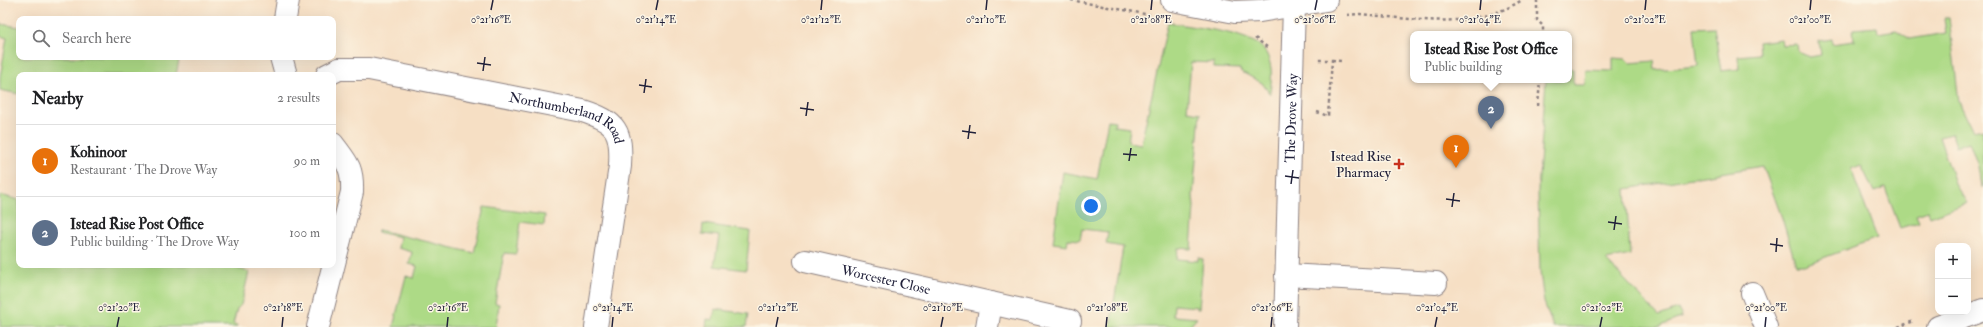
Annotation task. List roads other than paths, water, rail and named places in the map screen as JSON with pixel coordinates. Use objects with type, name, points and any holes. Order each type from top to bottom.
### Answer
[{"type":"street","points":[[285,16],[288,0]]},
{"type":"street","points":[[1172,0],[1235,12],[1260,11],[1326,0]]},
{"type":"street","name":"The Drove Way","points":[[1285,327],[1294,5]]},
{"type":"street","points":[[282,60],[285,72]]},
{"type":"street","name":"Northumberland Road","points":[[333,72],[339,69],[369,69],[583,111],[602,117],[615,129],[621,146],[620,166],[596,327]]},
{"type":"street","points":[[336,148],[348,164],[352,176],[352,192],[336,256]]},
{"type":"street","name":"Worcester Close","points":[[805,260],[1070,320]]},
{"type":"street","points":[[318,327],[333,268]]},
{"type":"street","points":[[1286,275],[1436,283]]},
{"type":"street","points":[[1752,293],[1766,327]]},
{"type":"street","points":[[987,327],[991,303]]},
{"type":"street","points":[[1938,327],[1983,310]]},
{"type":"place","name":"Istead Rise Post Office","points":[[1491,129]]},
{"type":"place","name":"Istead Rise Pharmacy","points":[[1399,164]]},
{"type":"place","name":"Kohinoor","points":[[1456,168]]}]
